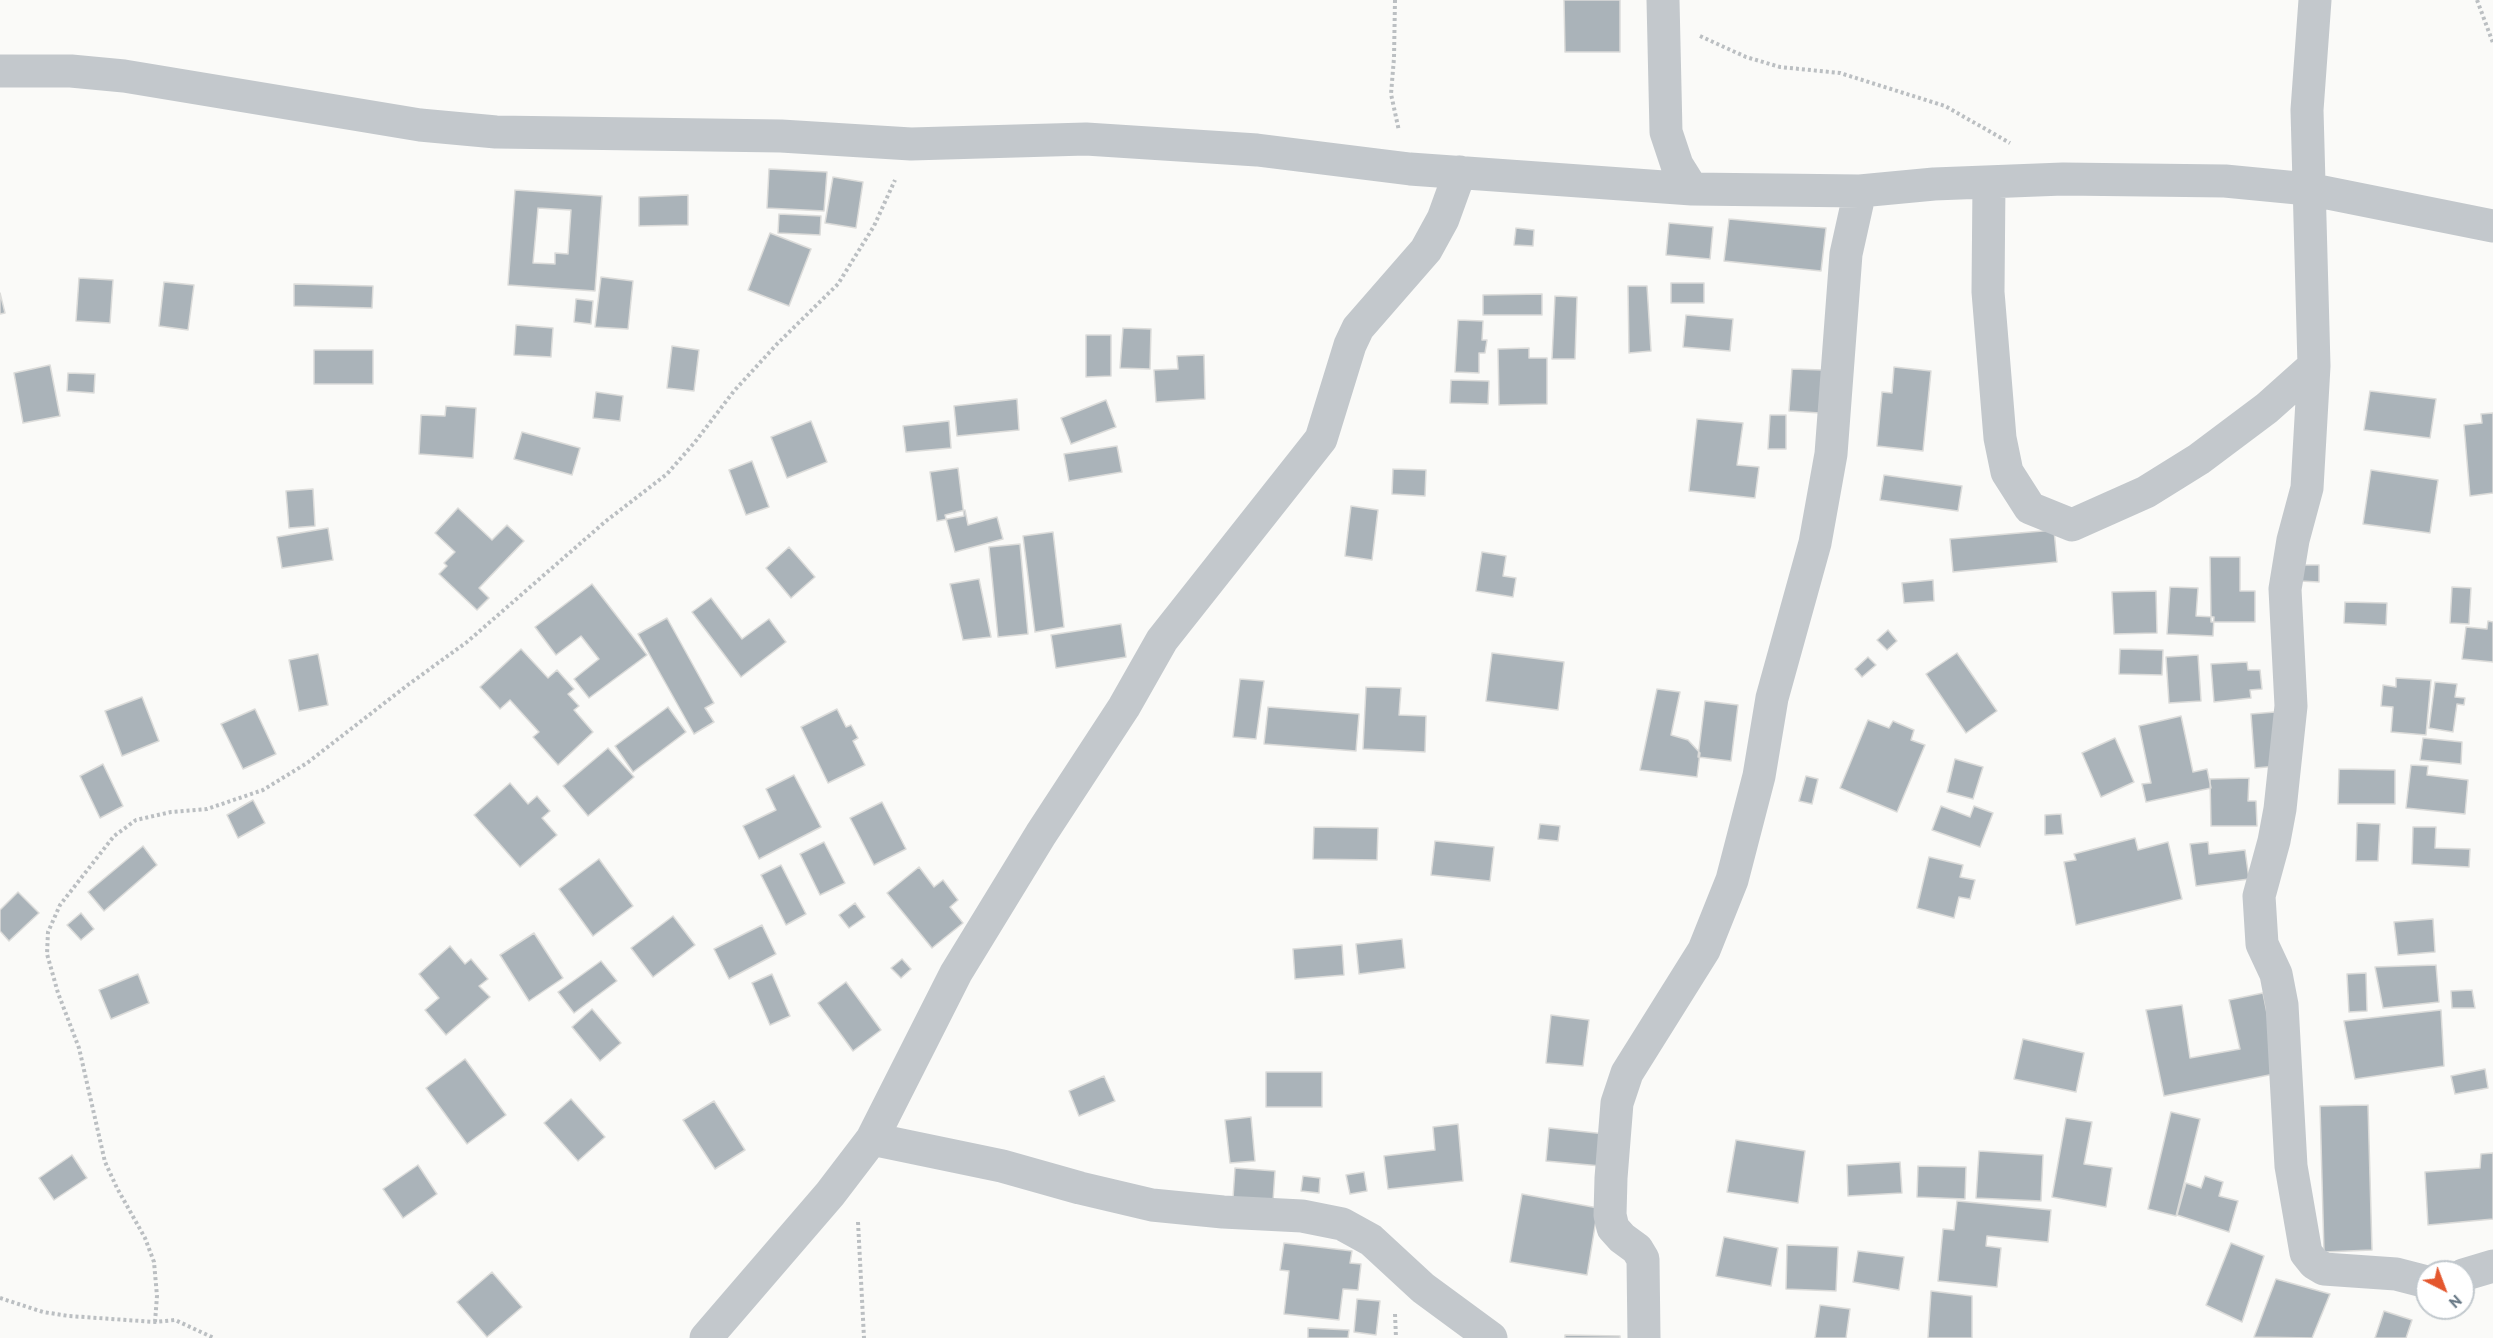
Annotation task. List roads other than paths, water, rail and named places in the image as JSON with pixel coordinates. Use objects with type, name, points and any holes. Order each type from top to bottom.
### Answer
[{"type":"street","points":[[2315,0],[2307,110],[2314,366],[2307,488],[2285,589],[2292,706],[2280,809],[2259,896],[2262,944],[2276,974],[2282,1005],[2291,1166],[2306,1253],[2314,1263],[2324,1269],[2396,1274],[2415,1279]]},
{"type":"street","points":[[1663,8],[1666,132],[1677,165],[1692,189]]},
{"type":"street","points":[[0,71],[71,71],[124,76],[263,97],[420,125],[496,132],[782,136],[911,144],[1120,140],[1257,150],[1410,169],[1692,189],[1860,191],[1934,184],[2063,178],[2225,181],[2308,189],[2493,226]]},
{"type":"street","points":[[706,1338],[830,1194],[872,1139],[956,973],[1041,834],[1124,707],[1162,640],[1321,439],[1350,345],[1358,328],[1426,250],[1443,219],[1460,172]]},
{"type":"street","points":[[1989,182],[1988,292],[2000,438],[2007,472],[2030,508],[2072,525],[2146,492],[2199,459],[2267,408],[2314,366]]},
{"type":"street","points":[[1644,1338],[1643,1259],[1637,1249],[1622,1239],[1613,1227],[1610,1215],[1617,1103],[1627,1073],[1704,950],[1735,870],[1759,776],[1772,698],[1815,543],[1831,454],[1846,254],[1860,191]]},
{"type":"street","points":[[872,1139],[1002,1166],[1152,1205],[1302,1216],[1342,1224],[1371,1240],[1423,1288],[1491,1338]]},
{"type":"street","points":[[2475,1271],[2493,1266]]}]
